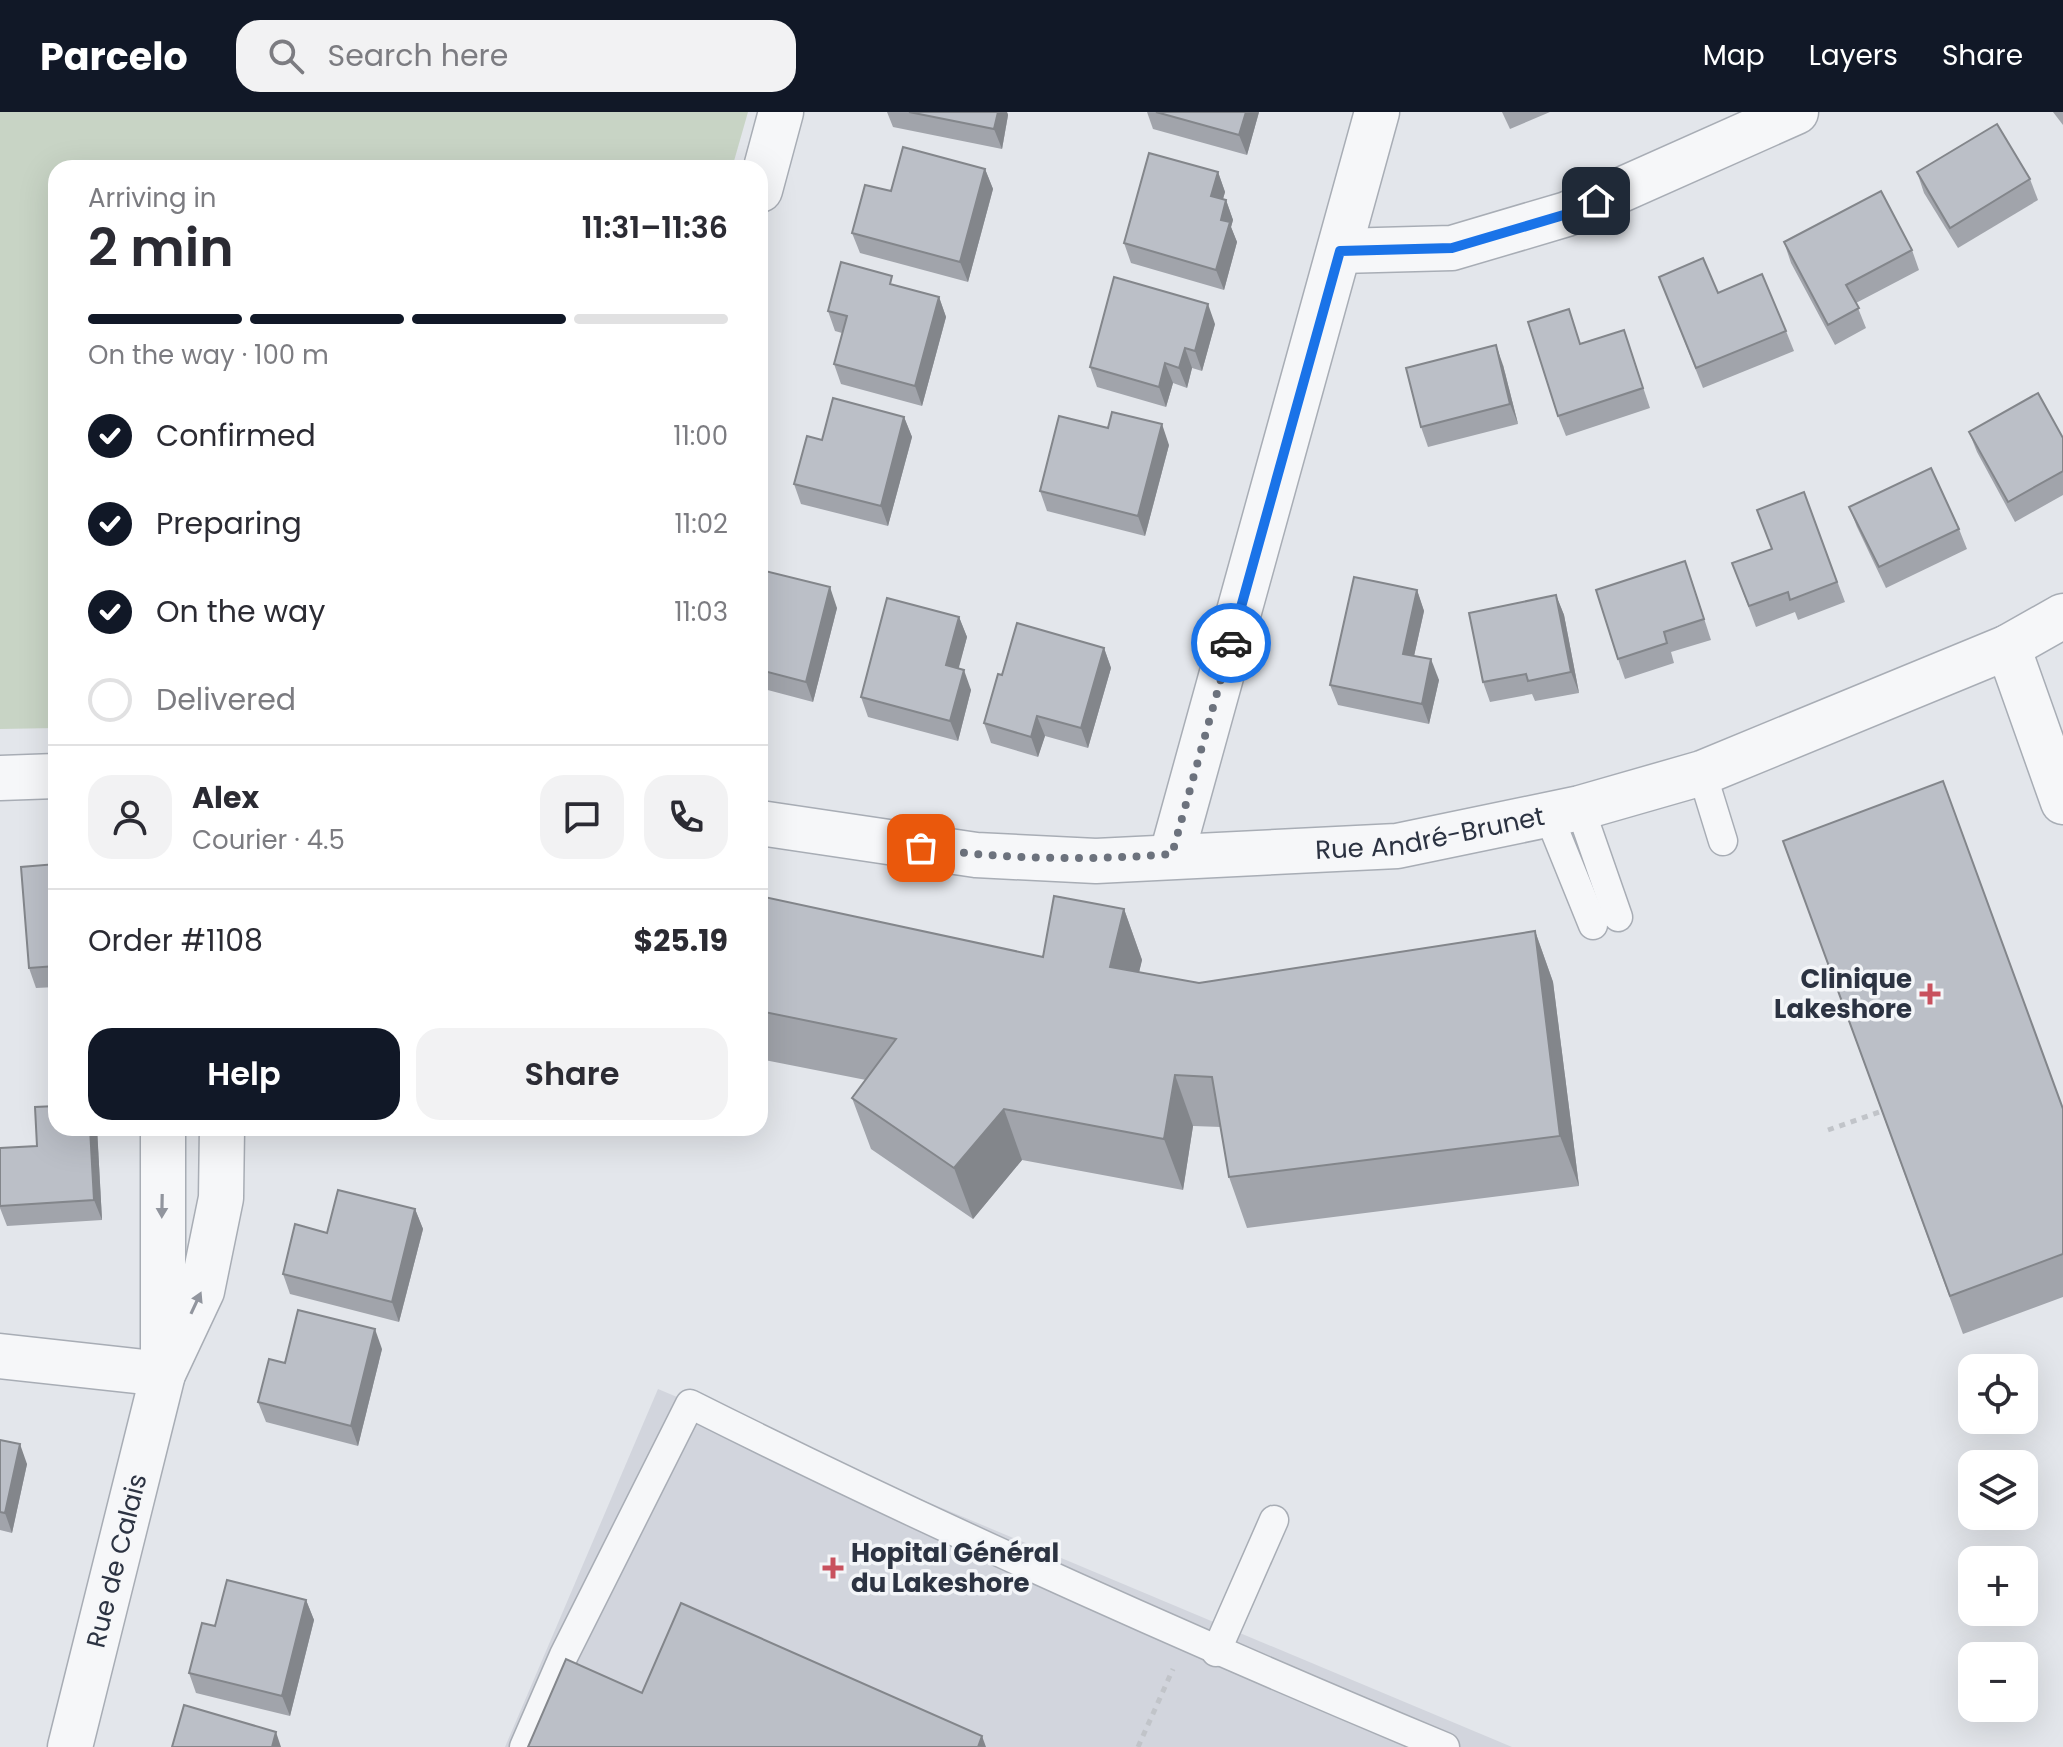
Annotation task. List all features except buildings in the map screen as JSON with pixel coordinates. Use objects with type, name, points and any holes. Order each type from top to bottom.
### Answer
[{"type":"street","points":[[768,160],[781,112]]},
{"type":"street","points":[[1172,854],[1377,112]]},
{"type":"street","points":[[1340,251],[1452,248],[1567,214],[1796,112]]},
{"type":"street","name":"Rue André-Brunet","points":[[768,824],[976,855],[1096,861],[1172,854],[1397,846],[1564,811],[1702,773],[2008,647],[2063,616]]},
{"type":"street","points":[[2008,647],[2063,802]]},
{"type":"street","points":[[0,778],[48,776]]},
{"type":"street","name":"Rue de Calais","points":[[163,1136],[163,1374]]},
{"type":"street","name":"Rue de Calais","points":[[70,1747],[163,1374],[202,1291],[221,1198],[222,1136]]},
{"type":"street","points":[[0,1356],[163,1374]]},
{"type":"lane","points":[[1702,773],[1723,841]]},
{"type":"lane","points":[[1564,811],[1605,921]]},
{"type":"lane","points":[[524,1747],[564,1655],[690,1404],[835,1477],[1187,1639],[1445,1747]]},
{"type":"lane","points":[[1216,1652],[1274,1520]]},
{"type":"path","points":[[1828,1130],[1882,1111]]},
{"type":"path","points":[[1138,1747],[1187,1639]]},
{"type":"shaded area","name":"Hopital Général du Lakeshore","points":[[658,1389],[1512,1747],[505,1747]]},
{"type":"green space","points":[[0,112],[748,112],[734,160],[48,160],[48,728],[0,729]]},
{"type":"way so far","points":[[921,848],[976,855],[1096,861],[1172,854],[1231,643]]},
{"type":"place","name":"Clinique Lakeshore","points":[[1930,994]]},
{"type":"place","name":"Hopital Général du Lakeshore","points":[[833,1568]]},
{"type":"route","points":[[1231,643],[1340,251],[1452,248],[1567,214],[1596,201]]}]
